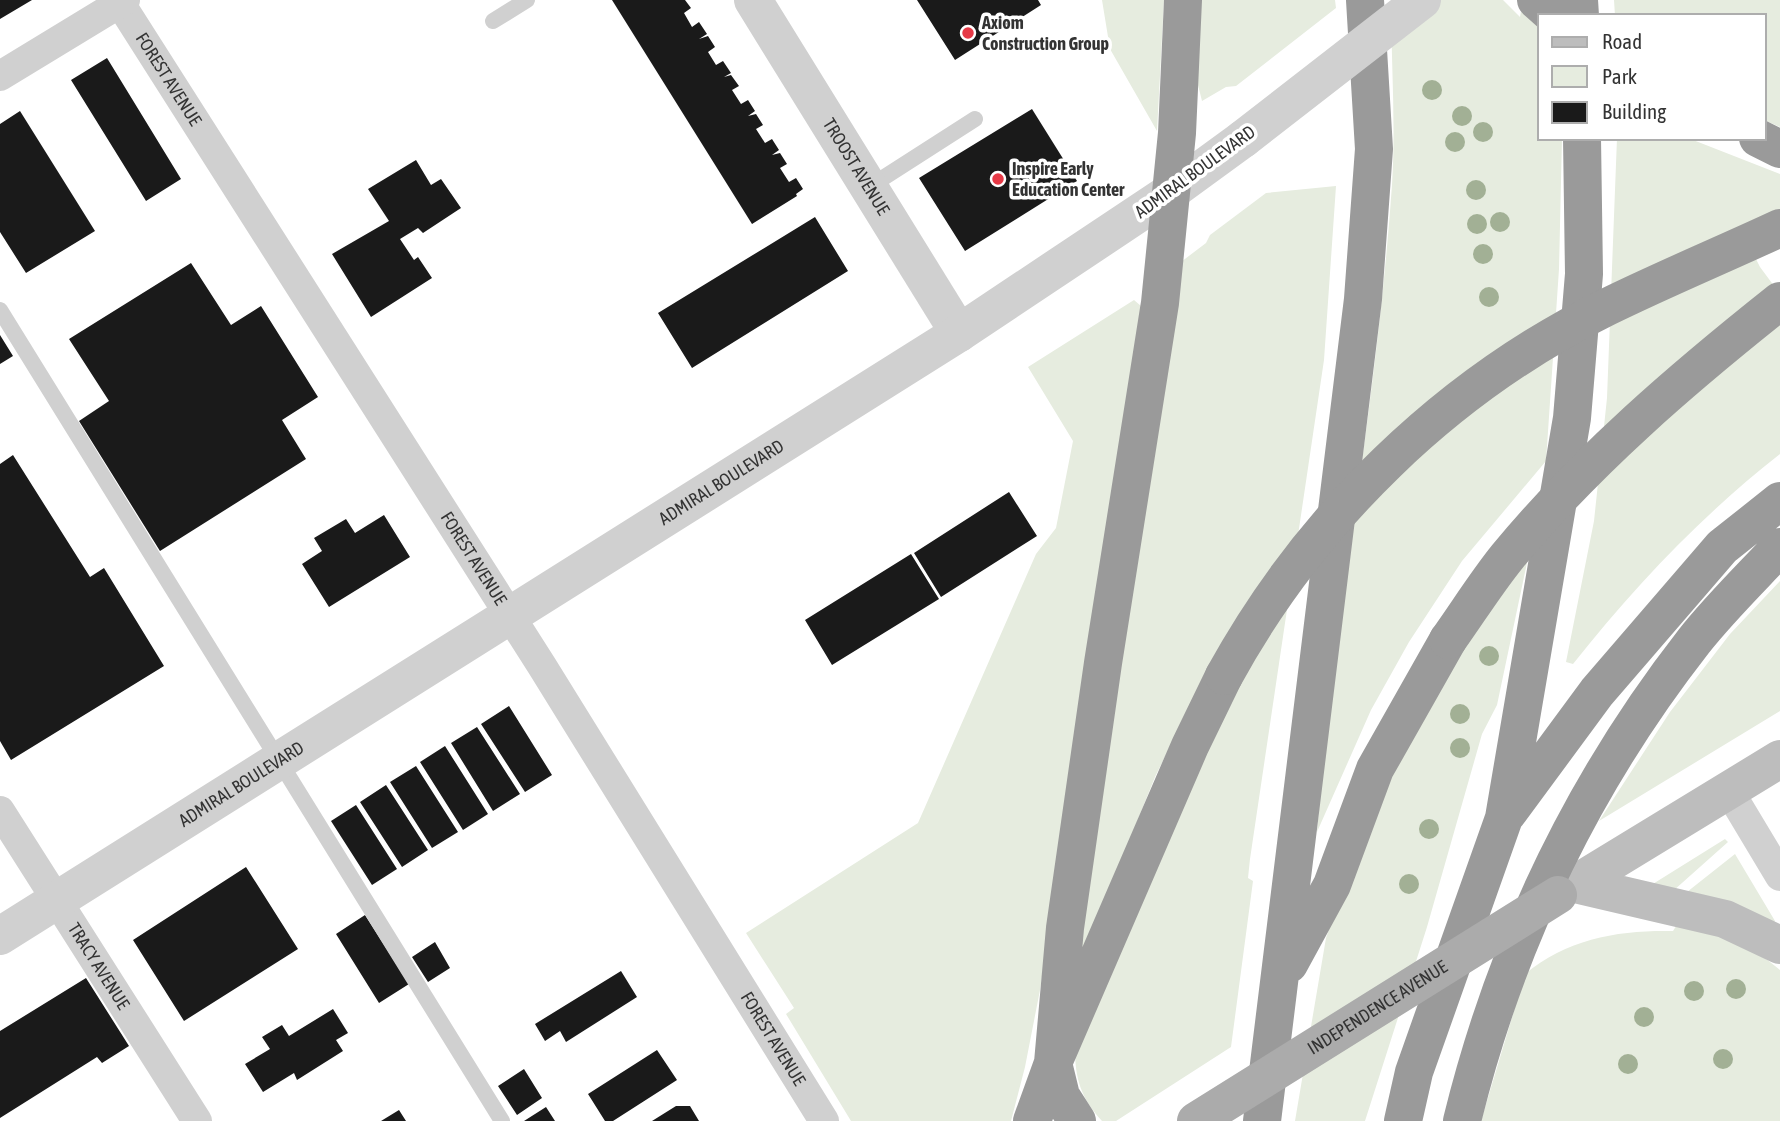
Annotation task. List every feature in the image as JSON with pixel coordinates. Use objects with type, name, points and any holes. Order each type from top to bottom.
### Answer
[{"type":"highway","points":[[1077,1121],[1061,1096],[1053,1063],[1065,928],[1103,663],[1160,303],[1176,140],[1183,0]]},
{"type":"highway","points":[[1262,1121],[1363,299],[1374,149],[1365,0]]},
{"type":"highway","points":[[1536,0],[1553,14]]},
{"type":"highway","points":[[1404,1121],[1414,1072],[1504,818],[1572,418],[1584,274],[1582,140]]},
{"type":"highway","points":[[1762,140],[1780,149]]},
{"type":"highway","points":[[1032,1121],[1053,1063],[1190,746],[1251,626],[1290,571],[1396,454],[1446,409],[1496,372],[1606,308],[1780,228]]},
{"type":"highway","points":[[1278,984],[1332,885],[1375,769],[1448,640],[1508,557],[1587,471],[1697,366],[1780,301]]},
{"type":"highway","points":[[1504,818],[1597,692],[1722,547],[1780,501]]},
{"type":"highway","points":[[1462,1121],[1475,1070],[1511,959],[1579,812],[1618,747],[1695,638],[1780,547]]},
{"type":"main road","name":"INDEPENDENCE AVENUE","points":[[1196,1121],[1780,759]]},
{"type":"main road","points":[[1567,890],[1725,919],[1780,945]]},
{"type":"street","name":"TROOST AVENUE","points":[[752,0],[959,333]]},
{"type":"street","name":"ADMIRAL BOULEVARD","points":[[0,936],[959,333],[1169,193],[1422,0]]},
{"type":"street","points":[[0,76],[121,1]]},
{"type":"street","name":"FOREST AVENUE","points":[[121,1],[510,615],[824,1121]]},
{"type":"street","points":[[1729,791],[1780,876]]},
{"type":"street","name":"TRACY AVENUE","points":[[0,811],[197,1121]]},
{"type":"lane","points":[[493,21],[527,0]]},
{"type":"lane","points":[[869,187],[975,119]]},
{"type":"lane","points":[[0,310],[502,1121]]},
{"type":"green space","points":[[1102,0],[1164,0],[1157,131],[1110,49]]},
{"type":"green space","points":[[1196,0],[1335,0],[1336,8],[1236,86],[1226,87],[1202,101],[1194,69]]},
{"type":"green space","points":[[1391,0],[1503,0],[1520,17],[1523,0],[1538,14],[1538,140],[1562,140],[1559,269],[1546,461],[1462,561],[1409,642],[1371,710],[1317,832],[1334,670],[1385,266],[1392,185]]},
{"type":"green space","points":[[1614,0],[1780,0],[1780,127],[1766,121],[1766,14],[1615,14]]},
{"type":"green space","points":[[1617,140],[1693,140],[1780,174],[1780,213],[1742,231],[1760,267],[1780,294],[1780,454],[1723,502],[1670,553],[1620,607],[1573,664],[1566,662],[1594,521],[1607,398]]},
{"type":"green space","points":[[1336,186],[1324,360],[1250,859],[1248,878],[1253,881],[1231,1047],[1116,1121],[1102,1121],[1081,1088],[1076,1070],[1075,1049],[1188,709],[1155,777],[1074,978],[1177,265],[1206,243],[1210,235],[1266,193]]},
{"type":"green space","points":[[1134,300],[1141,306],[1040,990],[1011,1121],[851,1121],[786,1014],[794,1008],[746,933],[918,823],[1036,554],[1056,528],[1073,441],[1028,367]]},
{"type":"green space","points":[[1528,558],[1497,705],[1482,734],[1427,927],[1365,1121],[1295,1121],[1326,938],[1371,809],[1431,694]]},
{"type":"green space","points":[[1780,581],[1780,711],[1599,821],[1670,712],[1730,634]]},
{"type":"green space","points":[[1725,839],[1728,842],[1673,891],[1648,887]]},
{"type":"green space","points":[[1735,854],[1775,921],[1772,925],[1687,892]]},
{"type":"green space","points":[[1678,923],[1732,940],[1757,953],[1780,970],[1780,1121],[1481,1121],[1525,974],[1577,944],[1634,932],[1673,931]]},
{"type":"building","points":[[0,0],[32,0],[0,19]]},
{"type":"building","points":[[612,0],[685,0],[691,8],[684,13],[692,27],[699,22],[707,34],[699,39],[708,36],[715,47],[708,52],[716,65],[723,61],[731,73],[724,77],[731,75],[739,86],[732,90],[741,104],[748,100],[755,111],[748,116],[756,114],[763,125],[756,129],[765,143],[772,139],[779,150],[772,155],[780,153],[787,164],[780,168],[789,182],[796,178],[803,189],[797,196],[752,224]]},
{"type":"building","name":"Axiom Construction Group","points":[[917,0],[1038,0],[1041,5],[955,60]]},
{"type":"building","points":[[107,58],[181,179],[146,201],[71,80]]},
{"type":"building","name":"Inspire Early Education Center","points":[[1032,109],[1077,181],[965,251],[919,178]]},
{"type":"building","points":[[20,111],[95,231],[26,273],[0,232],[0,124]]},
{"type":"building","points":[[416,160],[431,185],[441,179],[461,208],[423,233],[418,228],[400,239],[414,260],[418,257],[432,278],[371,317],[332,254],[389,221],[368,189]]},
{"type":"building","points":[[815,217],[848,271],[692,368],[658,313]]},
{"type":"building","points":[[191,263],[231,325],[261,306],[318,397],[282,420],[306,459],[160,551],[79,421],[109,401],[69,339]]},
{"type":"building","points":[[0,335],[13,356],[0,364]]},
{"type":"building","points":[[13,455],[90,577],[104,568],[164,666],[11,760],[0,741],[0,464]]},
{"type":"building","points":[[1009,492],[1037,536],[941,597],[914,553]]},
{"type":"building","points":[[384,515],[410,557],[329,607],[302,564],[322,551],[314,538],[346,519],[355,533]]},
{"type":"building","points":[[911,554],[939,599],[832,665],[805,620]]},
{"type":"building","points":[[509,706],[552,775],[525,792],[481,724]]},
{"type":"building","points":[[477,727],[520,794],[493,811],[451,743]]},
{"type":"building","points":[[445,746],[488,814],[463,830],[420,762]]},
{"type":"building","points":[[416,766],[458,832],[432,848],[390,782]]},
{"type":"building","points":[[386,785],[428,850],[402,867],[360,802]]},
{"type":"building","points":[[356,805],[397,869],[372,885],[331,821]]},
{"type":"building","points":[[246,867],[298,949],[184,1021],[133,940]]},
{"type":"building","points":[[365,915],[409,984],[379,1003],[336,934]]},
{"type":"building","points":[[435,942],[450,968],[428,982],[412,957]]},
{"type":"building","points":[[621,971],[637,997],[566,1042],[560,1031],[545,1041],[535,1024]]},
{"type":"building","points":[[86,978],[129,1046],[102,1063],[97,1057],[0,1118],[0,1031]]},
{"type":"building","points":[[333,1009],[348,1033],[336,1040],[343,1051],[297,1080],[294,1073],[263,1092],[245,1064],[270,1049],[262,1037],[282,1025],[289,1036]]},
{"type":"building","points":[[657,1050],[677,1080],[613,1121],[605,1121],[588,1094]]},
{"type":"building","points":[[524,1069],[542,1098],[517,1115],[498,1086]]},
{"type":"building","points":[[676,1106],[690,1106],[699,1121],[652,1121]]},
{"type":"building","points":[[546,1107],[555,1121],[524,1121]]},
{"type":"building","points":[[399,1110],[406,1121],[381,1121]]},
{"type":"place","name":"Axiom Construction Group","points":[[968,33]]},
{"type":"place","name":"Inspire Early Education Center","points":[[998,179]]}]
